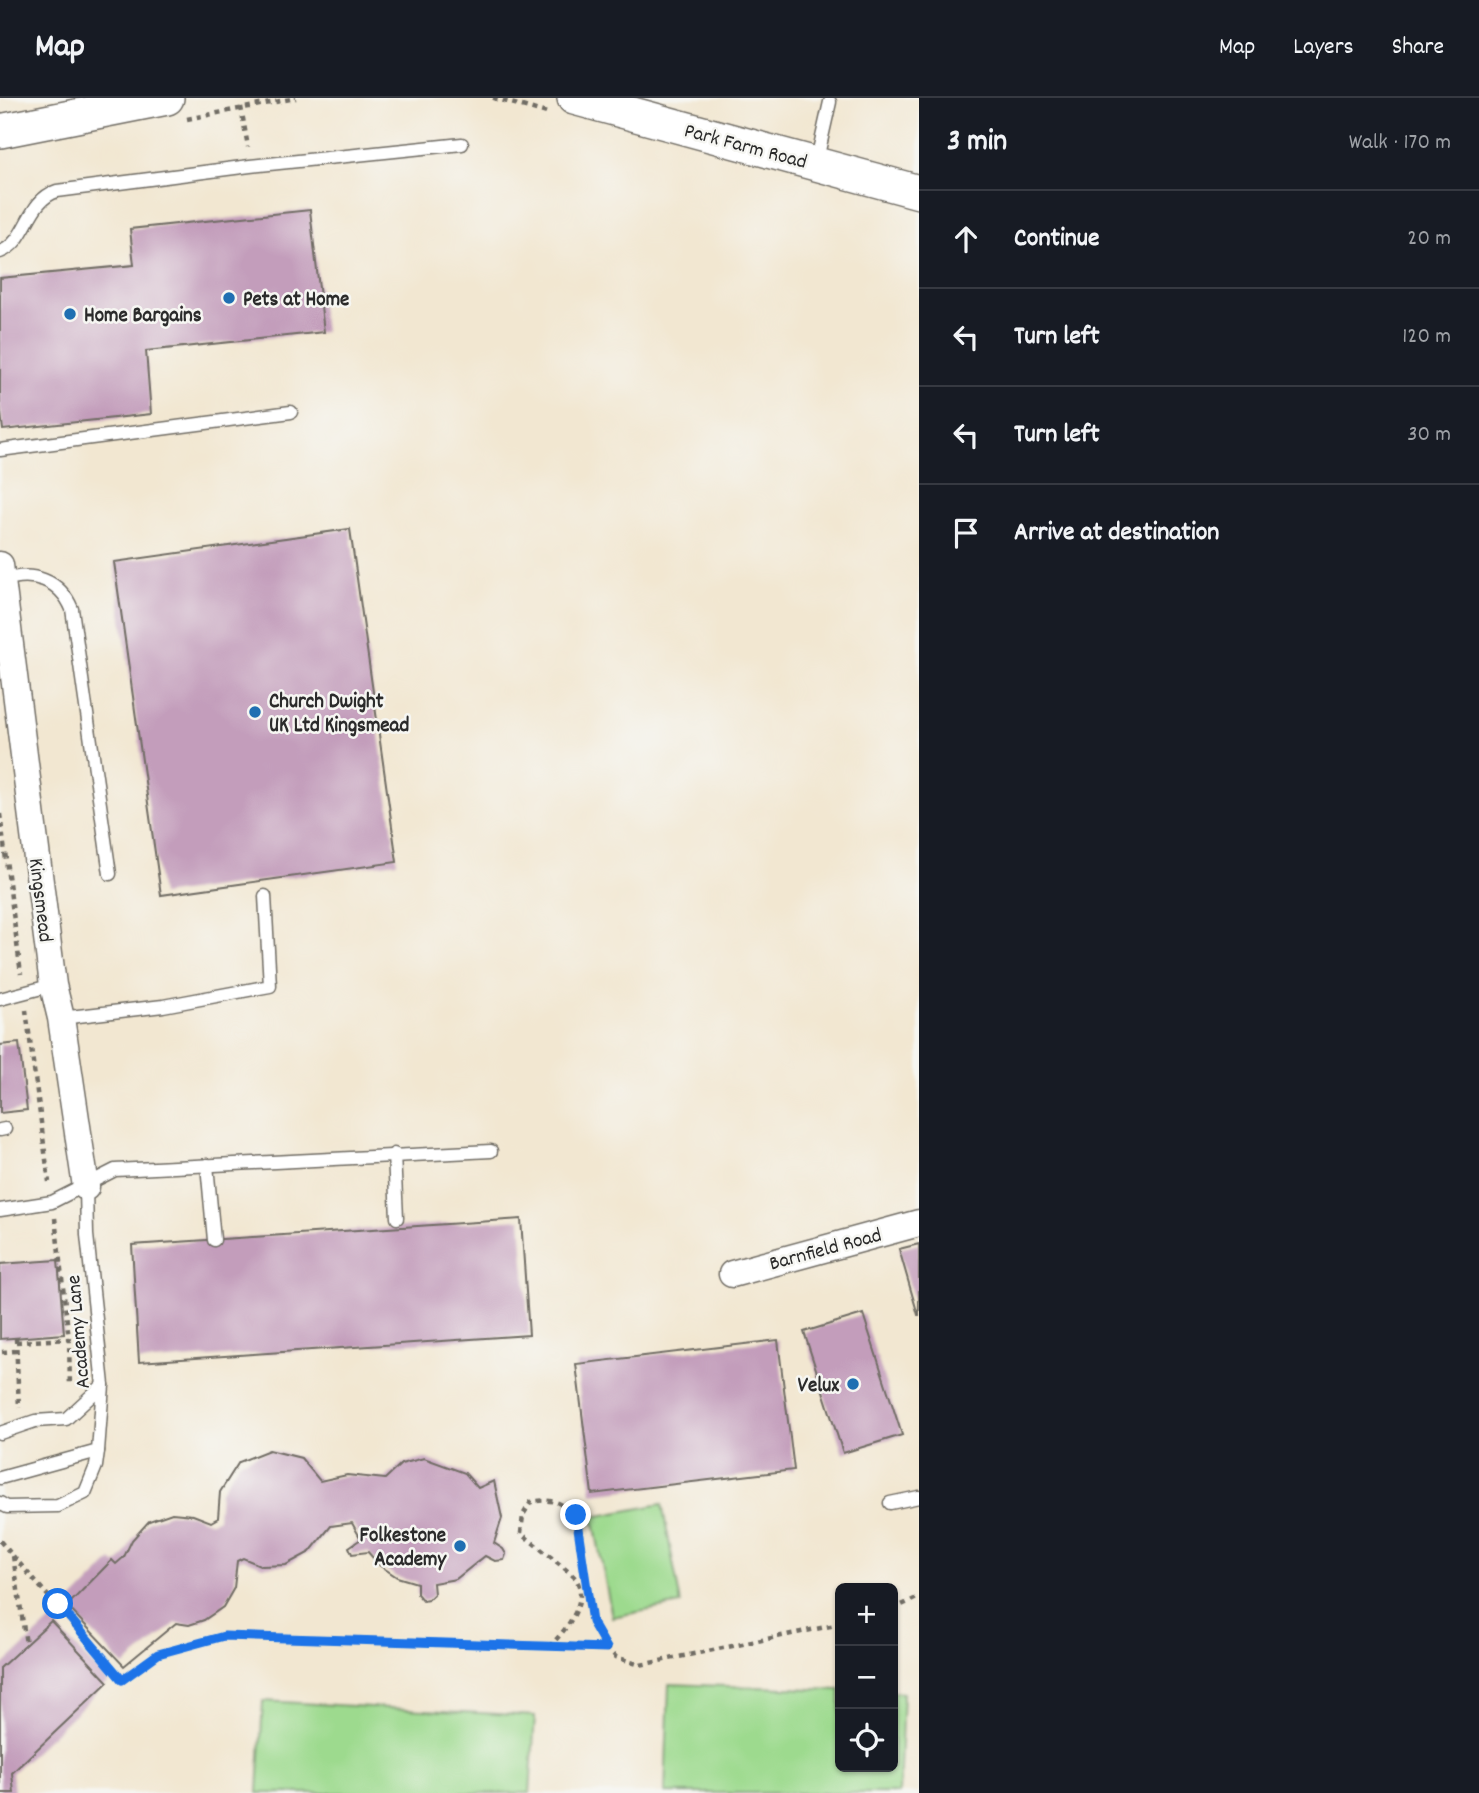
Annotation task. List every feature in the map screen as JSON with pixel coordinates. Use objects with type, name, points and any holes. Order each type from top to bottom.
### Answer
[{"type":"street","points":[[0,131],[80,106],[167,98]]},
{"type":"street","name":"Park Farm Road","points":[[574,98],[919,192]]},
{"type":"street","name":"Kingsmead","points":[[1,573],[53,985],[61,1018],[86,1187]]},
{"type":"street","name":"Barnfield Road","points":[[732,1274],[919,1223]]},
{"type":"lane","points":[[816,164],[830,102]]},
{"type":"lane","points":[[0,252],[15,240],[44,195],[57,191],[250,166],[462,144]]},
{"type":"lane","points":[[0,450],[291,412]]},
{"type":"lane","points":[[1,573],[29,576],[55,584],[72,609],[110,874]]},
{"type":"lane","points":[[61,1018],[163,1006],[270,986],[265,896]]},
{"type":"lane","points":[[0,999],[53,985]]},
{"type":"lane","points":[[0,1210],[52,1202],[115,1170],[491,1151]]},
{"type":"lane","points":[[394,1154],[397,1218]]},
{"type":"lane","points":[[206,1166],[214,1240]]},
{"type":"lane","name":"Kingsmead","points":[[86,1187],[87,1235]]},
{"type":"lane","name":"Academy Lane","points":[[0,1503],[7,1507],[58,1506],[85,1493],[96,1466],[103,1385],[87,1235]]},
{"type":"lane","points":[[0,1433],[35,1421],[66,1419],[103,1385]]},
{"type":"lane","points":[[0,1478],[98,1451]]},
{"type":"lane","points":[[890,1503],[919,1497]]},
{"type":"path","points":[[241,107],[246,139]]},
{"type":"path","points":[[0,814],[20,970]]},
{"type":"path","points":[[27,1016],[49,1177]]},
{"type":"path","points":[[55,1222],[69,1339],[71,1379],[67,1397]]},
{"type":"path","points":[[29,1407],[17,1410],[16,1340],[69,1339]]},
{"type":"path","points":[[2,1352],[16,1351]]},
{"type":"path","points":[[549,1647],[564,1632],[576,1611],[579,1594],[576,1579],[521,1533],[523,1515],[531,1502],[548,1499],[563,1504],[576,1515],[592,1622],[607,1648],[626,1661],[655,1664],[835,1625]]},
{"type":"path","points":[[0,1541],[122,1680],[158,1654],[224,1636],[607,1648]]},
{"type":"path","points":[[13,1556],[26,1644]]},
{"type":"path","points":[[898,1607],[919,1597]]},
{"type":"green space","points":[[662,1504],[681,1604],[612,1617],[593,1517]]},
{"type":"green space","points":[[669,1684],[835,1690],[835,1772],[898,1772],[898,1692],[903,1693],[899,1793],[665,1793]]},
{"type":"green space","points":[[263,1701],[535,1716],[530,1793],[258,1793]]},
{"type":"building","points":[[310,210],[324,332],[146,351],[151,414],[3,430],[0,405],[0,278],[134,265],[130,229]]},
{"type":"building","name":"Church Dwight UK Ltd Kingsmead","points":[[350,529],[397,862],[161,895],[114,562]]},
{"type":"building","points":[[19,1043],[27,1110],[0,1113],[0,1045]]},
{"type":"building","points":[[521,1219],[529,1335],[139,1362],[132,1245]]},
{"type":"building","points":[[919,1244],[919,1315],[918,1315],[899,1249]]},
{"type":"building","points":[[58,1260],[64,1334],[0,1339],[0,1264]]},
{"type":"building","name":"Velux","points":[[863,1314],[902,1435],[843,1453],[804,1332]]},
{"type":"building","points":[[778,1340],[794,1470],[592,1494],[576,1364]]},
{"type":"building","points":[[269,1450],[301,1458],[320,1481],[347,1475],[385,1479],[401,1464],[424,1458],[465,1473],[478,1488],[494,1481],[502,1518],[494,1543],[506,1554],[504,1560],[495,1561],[485,1556],[456,1579],[433,1583],[434,1594],[423,1601],[417,1594],[417,1583],[397,1577],[379,1565],[368,1552],[352,1554],[349,1547],[361,1539],[352,1523],[331,1526],[310,1552],[286,1565],[262,1566],[243,1558],[237,1561],[234,1588],[223,1607],[204,1620],[189,1625],[176,1623],[124,1666],[67,1606],[112,1560],[116,1564],[124,1557],[132,1540],[149,1521],[172,1513],[193,1515],[211,1522],[218,1518],[220,1492],[239,1462]]},
{"type":"building","points":[[51,1621],[108,1682],[12,1773],[14,1793],[0,1793],[0,1668]]},
{"type":"place","name":"Pets at Home","points":[[229,298]]},
{"type":"place","name":"Home Bargains","points":[[70,314]]},
{"type":"place","name":"Church Dwight UK Ltd Kingsmead","points":[[255,712]]},
{"type":"place","name":"Velux","points":[[853,1384]]},
{"type":"place","name":"Folkestone Academy","points":[[460,1546]]},
{"type":"route","points":[[58,1604],[122,1680],[158,1654],[190,1643],[224,1636],[607,1648],[592,1622],[576,1515]]}]
